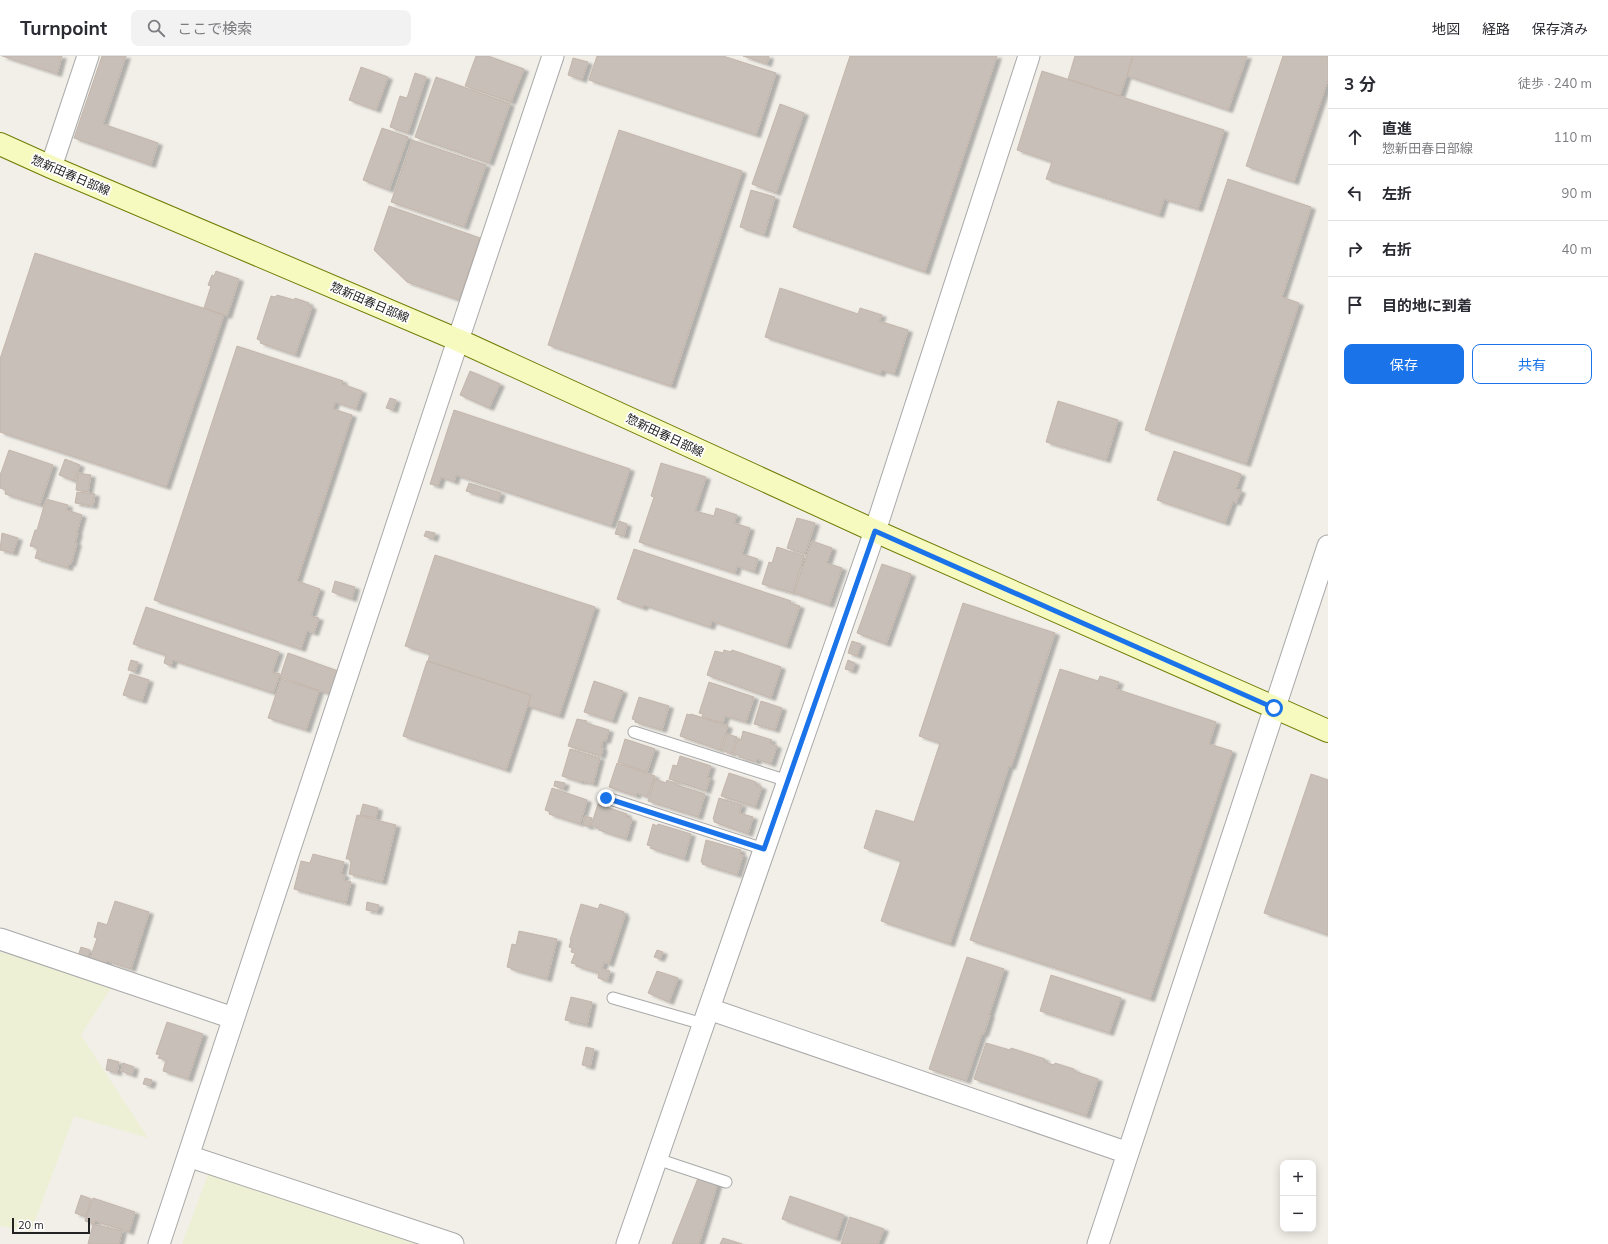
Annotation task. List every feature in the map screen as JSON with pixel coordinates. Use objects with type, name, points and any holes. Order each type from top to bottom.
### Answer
[{"type":"main road","name":"惣新田春日部線","points":[[0,144],[458,340],[875,531],[1328,731]]},
{"type":"street","points":[[51,167],[88,56]]},
{"type":"street","points":[[159,1244],[553,56]]},
{"type":"street","points":[[627,1244],[875,531],[1029,56]]},
{"type":"street","points":[[1098,1244],[1328,546]]},
{"type":"street","points":[[0,939],[233,1018]]},
{"type":"street","points":[[706,1017],[1128,1153]]},
{"type":"street","points":[[188,1156],[454,1244]]},
{"type":"lane","points":[[634,732],[788,781]]},
{"type":"lane","points":[[606,798],[764,849]]},
{"type":"lane","points":[[613,998],[706,1017]]},
{"type":"lane","points":[[657,1159],[726,1182]]},
{"type":"green space","points":[[0,952],[115,982],[81,1035],[148,1138],[74,1116],[31,1232],[0,1226]]},
{"type":"green space","points":[[210,1169],[438,1244],[182,1244]]},
{"type":"building","points":[[2,56],[62,56],[57,74]]},
{"type":"building","points":[[102,56],[126,56],[103,124],[158,143],[151,165],[74,138]]},
{"type":"building","points":[[476,56],[488,56],[524,69],[511,102],[465,86]]},
{"type":"building","points":[[597,56],[723,56],[776,73],[756,135],[589,80]]},
{"type":"building","points":[[743,56],[769,56],[767,64]]},
{"type":"building","points":[[850,56],[997,56],[925,272],[793,227]]},
{"type":"building","points":[[1075,56],[1133,56],[1120,96],[1068,79]]},
{"type":"building","points":[[1133,56],[1247,56],[1228,110],[1127,76]]},
{"type":"building","points":[[1283,56],[1328,56],[1328,80],[1294,182],[1246,166]]},
{"type":"building","points":[[573,58],[588,62],[582,80],[568,75]]},
{"type":"building","points":[[361,67],[388,77],[376,110],[349,100]]},
{"type":"building","points":[[1042,71],[1224,130],[1198,209],[1164,199],[1159,215],[1046,179],[1052,162],[1017,150]]},
{"type":"building","points":[[415,73],[426,77],[408,133],[390,127],[400,96],[407,98]]},
{"type":"building","points":[[436,77],[510,104],[489,163],[415,137]]},
{"type":"building","points":[[780,104],[804,113],[776,193],[752,184]]},
{"type":"building","points":[[382,128],[408,137],[389,190],[363,180]]},
{"type":"building","points":[[619,130],[742,171],[671,386],[548,345]]},
{"type":"building","points":[[412,140],[486,165],[464,227],[391,202]]},
{"type":"building","points":[[1228,179],[1311,207],[1282,297],[1299,303],[1246,464],[1145,430]]},
{"type":"building","points":[[751,190],[775,197],[764,235],[740,227]]},
{"type":"building","points":[[389,206],[480,238],[459,300],[407,282],[374,250]]},
{"type":"building","points":[[35,253],[224,315],[166,487],[0,432],[0,359]]},
{"type":"building","points":[[216,271],[239,279],[227,316],[204,308],[211,286],[208,285],[212,275],[214,276]]},
{"type":"building","points":[[780,288],[858,314],[860,308],[882,315],[879,321],[908,330],[894,374],[882,370],[880,374],[765,337]]},
{"type":"building","points":[[277,295],[294,300],[295,298],[309,303],[308,305],[312,307],[295,355],[260,343],[261,341],[257,339],[271,296],[276,297]]},
{"type":"building","points":[[237,346],[343,381],[342,384],[362,391],[356,409],[335,402],[333,409],[352,415],[297,581],[320,589],[311,616],[319,618],[314,633],[307,631],[301,649],[154,600]]},
{"type":"building","points":[[470,371],[500,384],[489,408],[460,395]]},
{"type":"building","points":[[390,398],[396,400],[393,410],[386,408]]},
{"type":"building","points":[[1058,401],[1118,420],[1106,460],[1046,442]]},
{"type":"building","points":[[454,410],[630,469],[611,526],[456,475],[454,482],[441,477],[438,486],[430,484]]},
{"type":"building","points":[[9,450],[53,465],[40,505],[5,494],[6,490],[0,488],[0,473]]},
{"type":"building","points":[[1174,451],[1241,474],[1236,489],[1241,491],[1236,503],[1233,501],[1225,523],[1157,500]]},
{"type":"building","points":[[65,459],[80,465],[74,481],[59,475]]},
{"type":"building","points":[[661,463],[706,477],[695,511],[714,516],[716,508],[737,515],[734,523],[750,528],[742,554],[758,559],[754,572],[737,566],[735,573],[639,542],[654,497],[651,496]]},
{"type":"building","points":[[78,473],[91,475],[88,492],[76,490]]},
{"type":"building","points":[[469,483],[501,493],[498,501],[466,491]]},
{"type":"building","points":[[77,492],[95,494],[93,506],[75,503]]},
{"type":"building","points":[[46,499],[68,505],[67,510],[82,515],[75,543],[77,543],[71,564],[69,563],[68,568],[35,558],[38,548],[30,546],[35,530],[37,530]]},
{"type":"building","points":[[797,518],[815,523],[805,554],[787,548]]},
{"type":"building","points":[[619,521],[627,524],[624,536],[615,534]]},
{"type":"building","points":[[426,531],[435,533],[433,539],[424,536]]},
{"type":"building","points":[[2,533],[18,538],[13,553],[0,550]]},
{"type":"building","points":[[812,541],[832,548],[827,563],[842,568],[829,605],[794,593]]},
{"type":"building","points":[[777,547],[804,556],[793,593],[762,584],[769,562],[772,563]]},
{"type":"building","points":[[634,549],[791,601],[790,603],[800,606],[786,646],[712,621],[710,627],[644,605],[643,608],[617,599]]},
{"type":"building","points":[[435,555],[595,607],[559,716],[528,706],[531,695],[428,661],[430,654],[405,646]]},
{"type":"building","points":[[882,564],[911,574],[886,644],[857,633]]},
{"type":"building","points":[[335,581],[355,587],[352,599],[332,592]]},
{"type":"building","points":[[963,603],[1055,633],[950,944],[881,921],[901,861],[864,848],[876,810],[914,822],[940,743],[919,736]]},
{"type":"building","points":[[146,607],[279,652],[272,672],[280,674],[273,693],[173,660],[171,666],[164,663],[166,655],[133,644]]},
{"type":"building","points":[[852,641],[861,644],[857,656],[848,653]]},
{"type":"building","points":[[724,650],[731,652],[732,650],[781,667],[771,698],[707,675],[715,651],[723,653]]},
{"type":"building","points":[[288,653],[338,671],[330,694],[280,677]]},
{"type":"building","points":[[131,660],[138,662],[135,672],[128,670]]},
{"type":"building","points":[[848,660],[855,663],[852,671],[845,669]]},
{"type":"building","points":[[427,661],[531,695],[506,770],[403,736]]},
{"type":"building","points":[[1060,669],[1098,681],[1100,676],[1119,682],[1116,689],[1216,722],[1209,744],[1232,751],[1150,999],[970,940]]},
{"type":"building","points":[[130,674],[149,680],[142,701],[123,695]]},
{"type":"building","points":[[281,679],[319,691],[306,730],[268,718]]},
{"type":"building","points":[[594,681],[623,691],[612,721],[584,712]]},
{"type":"building","points":[[709,682],[754,697],[746,722],[725,716],[723,723],[702,717],[703,714],[699,713]]},
{"type":"building","points":[[639,697],[669,706],[662,730],[635,722],[635,720],[632,719]]},
{"type":"building","points":[[761,701],[782,708],[775,730],[754,724]]},
{"type":"building","points":[[687,714],[728,726],[720,750],[680,736]]},
{"type":"building","points":[[577,719],[587,721],[586,723],[609,730],[606,741],[603,740],[601,756],[568,746]]},
{"type":"building","points":[[743,731],[772,740],[770,743],[777,746],[771,764],[757,759],[756,762],[733,754],[738,739],[741,740]]},
{"type":"building","points":[[727,734],[737,737],[731,754],[722,750]]},
{"type":"building","points":[[625,739],[655,749],[647,772],[618,762]]},
{"type":"building","points":[[570,749],[600,758],[593,784],[562,776]]},
{"type":"building","points":[[680,756],[711,766],[707,778],[710,778],[706,791],[669,779],[673,765],[677,766]]},
{"type":"building","points":[[617,763],[655,776],[647,797],[637,793],[636,796],[609,787]]},
{"type":"building","points":[[729,773],[756,782],[755,785],[762,787],[755,807],[721,796]]},
{"type":"building","points":[[1311,774],[1328,780],[1328,935],[1264,913]]},
{"type":"building","points":[[655,779],[666,783],[667,780],[677,785],[705,794],[698,817],[648,801]]},
{"type":"building","points":[[555,781],[565,783],[563,789],[554,786]]},
{"type":"building","points":[[552,788],[587,800],[580,824],[549,814],[550,812],[545,810]]},
{"type":"building","points":[[719,798],[742,805],[739,813],[753,817],[748,834],[714,822],[713,819]]},
{"type":"building","points":[[363,804],[378,808],[376,818],[360,815]]},
{"type":"building","points":[[598,804],[627,814],[626,817],[632,819],[626,839],[591,826]]},
{"type":"building","points":[[357,815],[396,825],[382,882],[349,874],[351,863],[349,859],[346,859]]},
{"type":"building","points":[[585,816],[592,818],[589,827],[583,825]]},
{"type":"building","points":[[653,824],[657,826],[658,824],[691,834],[684,859],[650,848],[651,846],[647,845]]},
{"type":"building","points":[[706,840],[741,850],[740,854],[743,855],[737,875],[702,864],[703,862],[701,862]]},
{"type":"building","points":[[313,854],[344,862],[341,874],[345,875],[343,880],[351,882],[346,903],[294,889],[301,861],[310,863]]},
{"type":"building","points":[[115,901],[149,912],[131,969],[107,961],[105,964],[90,959],[97,938],[94,937],[98,922],[107,925]]},
{"type":"building","points":[[367,902],[379,905],[377,912],[366,910]]},
{"type":"building","points":[[581,904],[598,909],[600,904],[624,912],[623,914],[625,915],[609,964],[604,962],[602,969],[610,971],[607,981],[598,978],[599,973],[571,963],[575,953],[571,952],[572,948],[569,947],[570,940]]},
{"type":"building","points":[[519,931],[557,939],[547,979],[507,967],[512,944],[516,945]]},
{"type":"building","points":[[81,947],[90,950],[87,959],[78,956]]},
{"type":"building","points":[[657,950],[663,952],[660,959],[654,957]]},
{"type":"building","points":[[967,957],[1004,969],[984,1034],[982,1034],[966,1081],[929,1069]]},
{"type":"building","points":[[657,971],[678,978],[669,1002],[648,993]]},
{"type":"building","points":[[1051,975],[1121,998],[1109,1033],[1040,1011]]},
{"type":"building","points":[[571,997],[592,1002],[587,1025],[565,1020]]},
{"type":"building","points":[[167,1022],[203,1034],[188,1079],[163,1071],[166,1060],[158,1058],[160,1055],[156,1054]]},
{"type":"building","points":[[986,1043],[1010,1050],[1011,1048],[1045,1059],[1044,1062],[1054,1065],[1055,1063],[1098,1079],[1086,1116],[974,1079]]},
{"type":"building","points":[[586,1047],[594,1049],[590,1067],[582,1065]]},
{"type":"building","points":[[108,1059],[119,1062],[117,1073],[106,1070]]},
{"type":"building","points":[[123,1063],[134,1067],[132,1075],[121,1071]]},
{"type":"building","points":[[145,1078],[152,1080],[150,1086],[143,1084]]},
{"type":"building","points":[[700,1173],[719,1179],[699,1244],[672,1244]]},
{"type":"building","points":[[81,1195],[91,1199],[86,1217],[75,1213]]},
{"type":"building","points":[[790,1196],[844,1215],[836,1239],[782,1219]]},
{"type":"building","points":[[93,1198],[135,1212],[129,1232],[95,1221],[94,1224],[85,1221]]},
{"type":"building","points":[[850,1217],[884,1229],[878,1244],[841,1244]]},
{"type":"building","points":[[93,1224],[122,1231],[119,1244],[88,1244]]},
{"type":"building","points":[[723,1238],[742,1244],[720,1244]]},
{"type":"route","points":[[606,798],[764,849],[875,531],[1274,708]]}]
